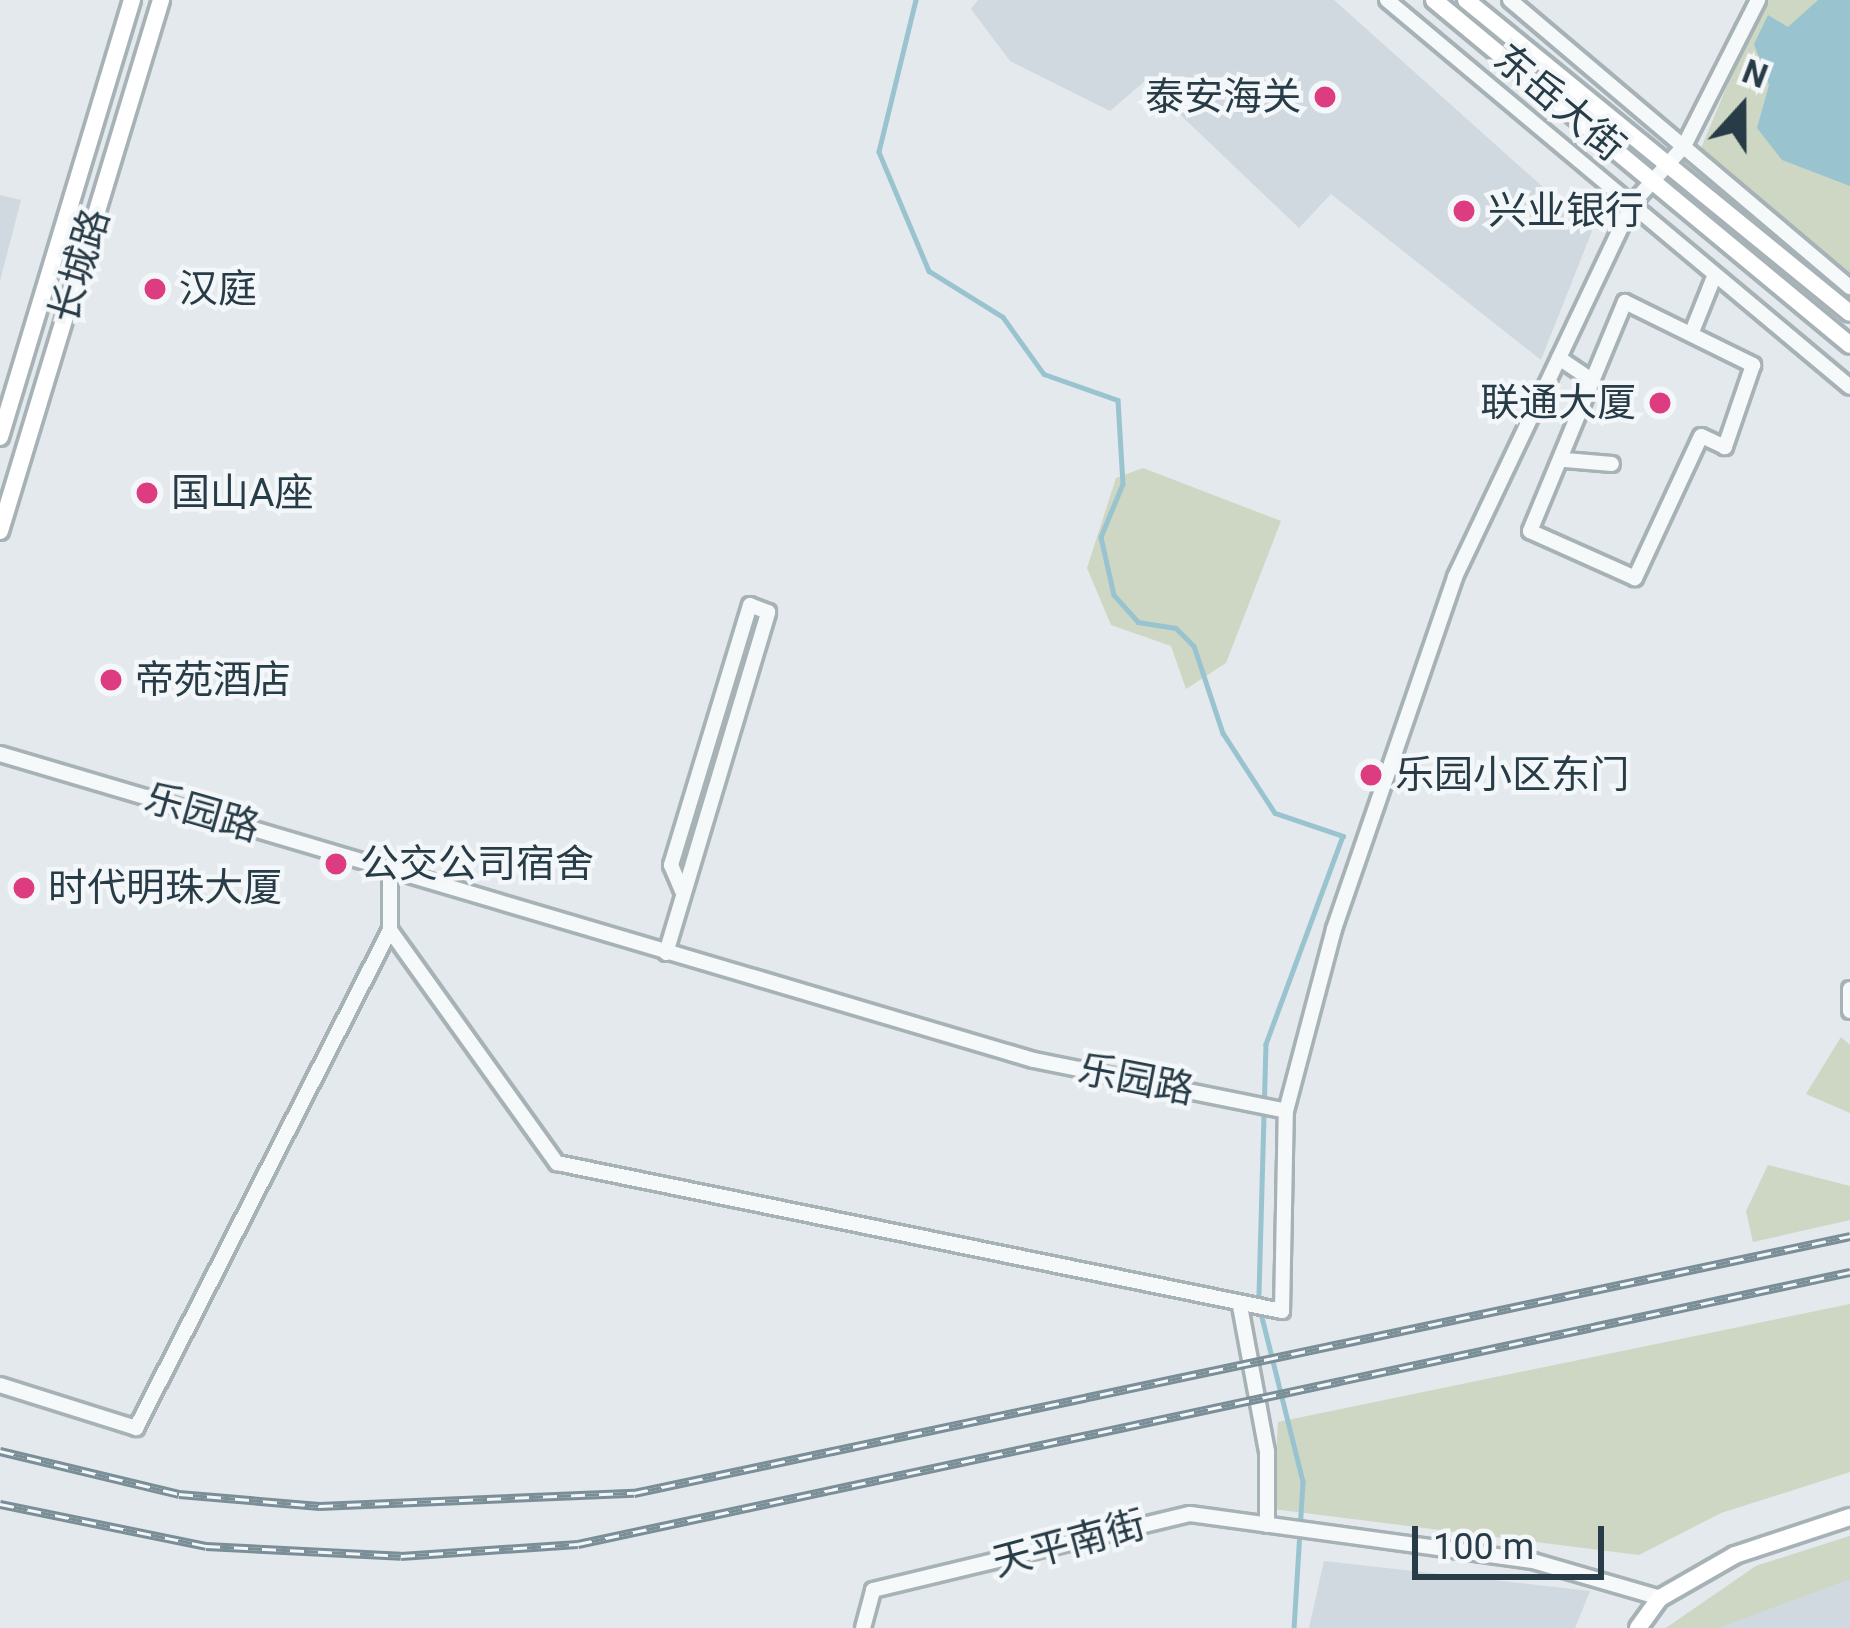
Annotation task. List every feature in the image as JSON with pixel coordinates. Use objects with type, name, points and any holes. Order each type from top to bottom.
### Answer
[{"type":"main road","name":"长城路","points":[[0,436],[132,0]]},
{"type":"main road","name":"长城路","points":[[0,531],[161,0]]},
{"type":"main road","name":"东岳大街","points":[[1434,0],[1850,345]]},
{"type":"main road","name":"东岳大街","points":[[1466,0],[1850,313]]},
{"type":"main road","points":[[1638,1628],[1660,1598],[1735,1556],[1850,1517]]},
{"type":"street","points":[[1387,0],[1850,387]]},
{"type":"street","points":[[1510,0],[1850,287]]},
{"type":"street","points":[[390,930],[557,1162],[1282,1311],[1281,1110],[1334,929],[1455,577],[1632,204],[1664,159],[1684,146],[1759,0]]},
{"type":"street","points":[[1692,332],[1714,278]]},
{"type":"street","points":[[1625,302],[1753,365],[1725,447],[1701,436],[1635,578],[1530,531],[1565,460],[1590,379],[1625,302]]},
{"type":"street","points":[[1559,358],[1590,379]]},
{"type":"street","points":[[0,436],[26,445]]},
{"type":"street","points":[[1565,460],[1612,464]]},
{"type":"street","points":[[666,953],[768,612],[750,605],[671,865],[682,891]]},
{"type":"street","name":"乐园路","points":[[0,754],[1034,1060],[1281,1110]]},
{"type":"street","points":[[0,1385],[136,1428],[390,930],[390,871]]},
{"type":"street","points":[[1850,989],[1850,1011]]},
{"type":"street","points":[[1246,1307],[1268,1450],[1267,1525]]},
{"type":"street","name":"天平南街","points":[[863,1628],[873,1590],[1172,1517],[1533,1561],[1660,1598]]},
{"type":"shaded area","points":[[978,0],[1334,0],[1592,231],[1541,360],[1331,194],[1299,228],[1145,81],[1110,111],[1010,61],[971,9]]},
{"type":"shaded area","points":[[0,195],[21,200],[0,281]]},
{"type":"shaded area","points":[[1850,1536],[1850,1628],[1666,1628],[1756,1566]]},
{"type":"shaded area","points":[[1324,1561],[1590,1591],[1575,1628],[1309,1628]]},
{"type":"green space","points":[[1763,0],[1850,0],[1850,275],[1699,153]]},
{"type":"green space","points":[[1143,468],[1281,521],[1226,663],[1186,689],[1171,646],[1111,625],[1087,568],[1116,478]]},
{"type":"green space","points":[[1841,1037],[1850,1045],[1850,1113],[1806,1094]]},
{"type":"green space","points":[[1768,1165],[1850,1186],[1850,1220],[1753,1242],[1746,1211]]},
{"type":"green space","points":[[1850,1304],[1850,1472],[1721,1513],[1639,1555],[1273,1509],[1278,1422]]},
{"type":"green space","points":[[1850,1536],[1850,1579],[1718,1628],[1666,1628],[1756,1566]]},
{"type":"water","points":[[1818,0],[1850,0],[1850,186],[1782,160],[1757,128],[1769,85],[1754,44],[1768,15],[1788,27]]},
{"type":"waterway","points":[[916,0],[879,152],[929,271],[1003,317],[1044,374],[1118,400],[1123,484],[1101,537],[1114,595],[1138,622],[1176,628],[1194,646],[1223,733],[1275,813],[1343,836],[1266,1044],[1259,1302]]},
{"type":"waterway","points":[[1261,1313],[1303,1482],[1294,1628]]},
{"type":"railway","points":[[0,1451],[179,1494],[319,1506],[634,1493],[1850,1236]]},
{"type":"railway","points":[[0,1504],[206,1546],[401,1556],[578,1544],[1850,1272]]},
{"type":"place","name":"泰安海关","points":[[1325,97]]},
{"type":"place","name":"兴业银行","points":[[1464,211]]},
{"type":"place","name":"汉庭","points":[[155,289]]},
{"type":"place","name":"联通大厦","points":[[1660,403]]},
{"type":"place","name":"国山A座","points":[[147,493]]},
{"type":"place","name":"帝苑酒店","points":[[111,680]]},
{"type":"place","name":"乐园小区东门","points":[[1371,775]]},
{"type":"place","name":"公交公司宿舍","points":[[336,864]]},
{"type":"place","name":"时代明珠大厦","points":[[24,888]]}]
